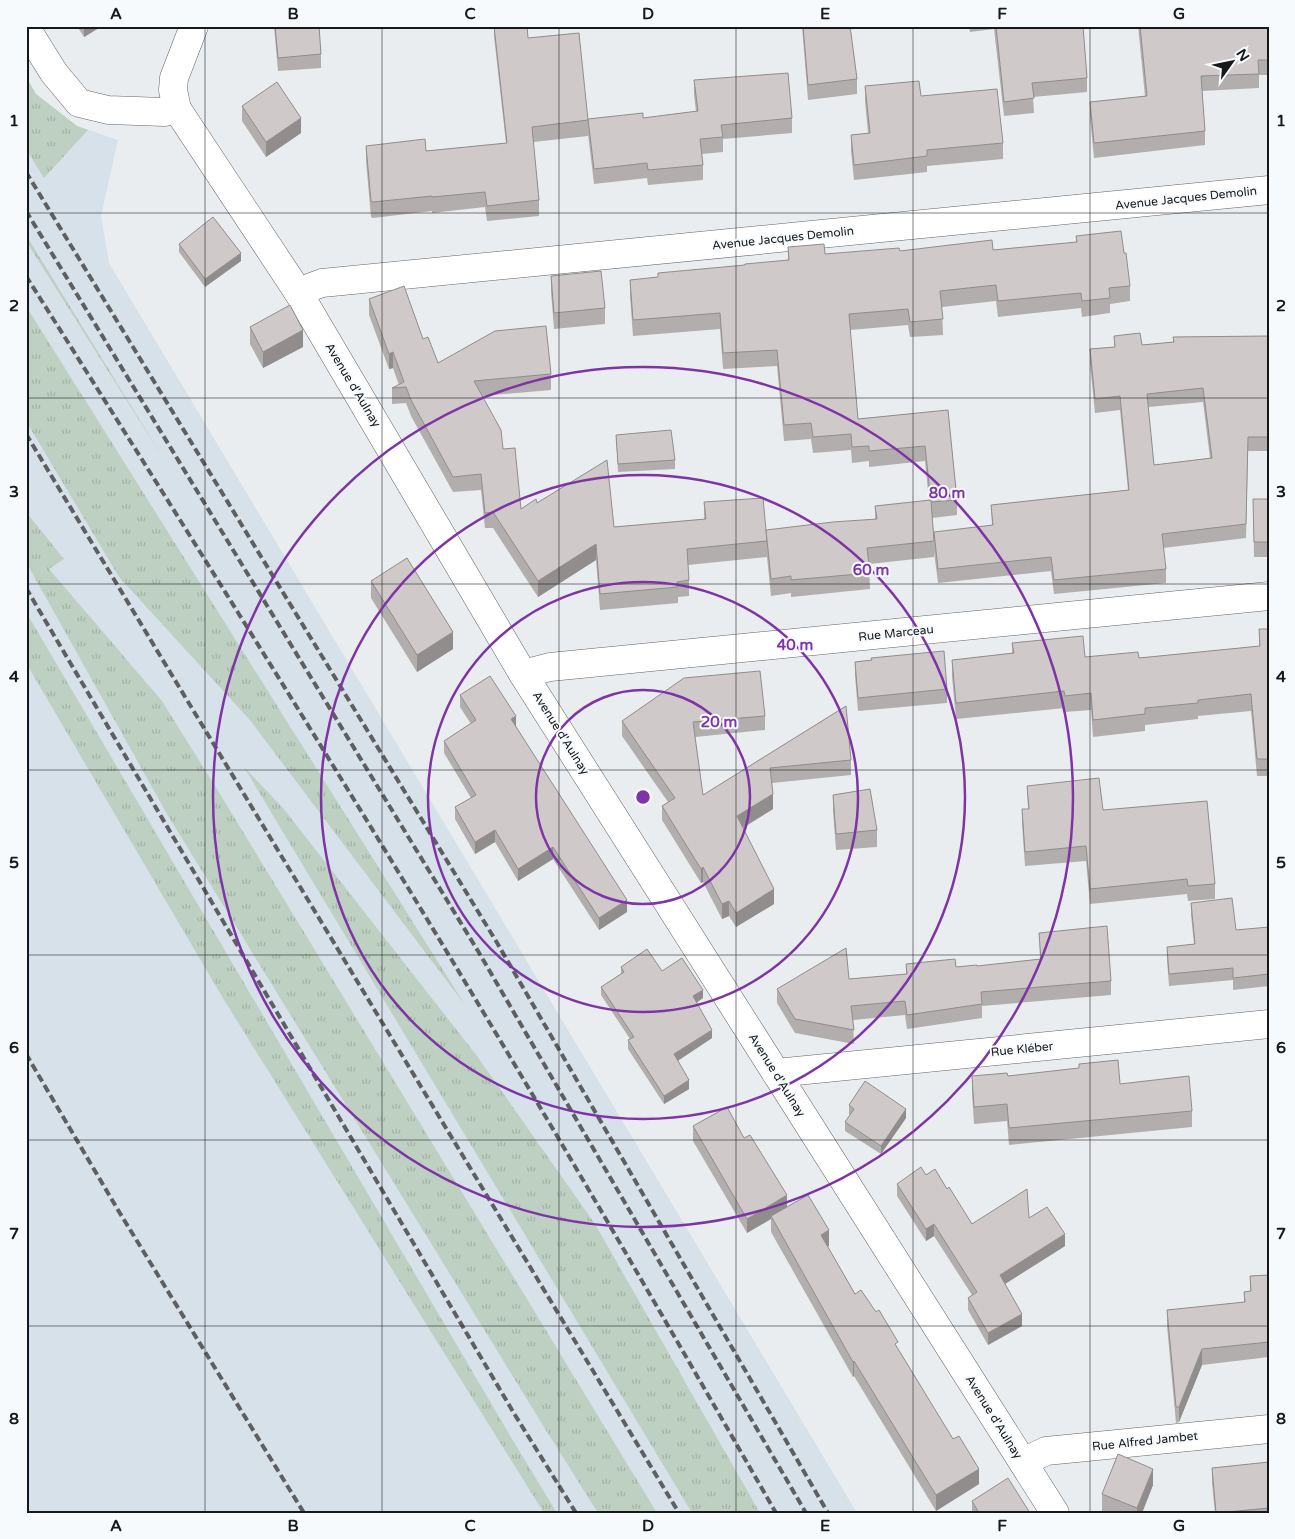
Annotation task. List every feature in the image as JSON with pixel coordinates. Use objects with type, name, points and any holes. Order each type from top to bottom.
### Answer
[{"type":"street","points":[[26,28],[54,73],[79,103],[108,110],[164,112],[177,109],[172,90],[174,78],[194,26]]},
{"type":"street","name":"Avenue d'Aulnay","points":[[177,109],[298,292],[523,674],[1055,1513]]},
{"type":"street","name":"Avenue Jacques Demolin","points":[[298,292],[322,283],[1269,190]]},
{"type":"street","name":"Rue Marceau","points":[[523,674],[550,667],[1269,596]]},
{"type":"street","name":"Rue Kléber","points":[[776,1073],[1269,1024]]},
{"type":"street","name":"Rue Alfred Jambet","points":[[1023,1462],[1046,1452],[1269,1429]]},
{"type":"shaded area","points":[[26,77],[36,94],[77,126],[118,140],[101,216],[109,263],[857,1513],[26,1513]]},
{"type":"green space","points":[[26,77],[36,94],[77,126],[88,130],[44,178],[26,149]]},
{"type":"green space","points":[[26,235],[168,466],[26,241]]},
{"type":"green space","points":[[26,306],[465,1005],[249,719],[119,577],[26,421]]},
{"type":"green space","points":[[26,512],[64,559],[49,569],[162,701],[657,1513],[598,1513],[167,814],[26,562]]},
{"type":"green space","points":[[26,612],[557,1513],[544,1513],[224,1000],[26,663]]},
{"type":"green space","points":[[244,767],[283,808],[477,1056],[595,1224],[760,1513],[692,1513]]},
{"type":"building","points":[[275,26],[319,26],[321,54],[278,58]]},
{"type":"building","points":[[494,26],[527,26],[528,38],[579,33],[588,120],[532,127],[539,200],[487,206],[485,192],[371,201],[366,146],[425,139],[426,151],[507,143]]},
{"type":"building","points":[[803,26],[850,26],[857,79],[808,85]]},
{"type":"building","points":[[996,26],[1083,26],[1087,78],[1032,83],[1034,98],[1004,102]]},
{"type":"building","points":[[1140,26],[1269,26],[1269,60],[1258,60],[1259,74],[1201,76],[1205,131],[1094,143],[1090,102],[1147,96]]},
{"type":"building","points":[[788,73],[792,118],[721,125],[723,137],[700,139],[703,165],[648,170],[647,163],[594,169],[588,119],[643,113],[643,118],[698,111],[694,80]]},
{"type":"building","points":[[919,81],[921,96],[997,89],[1003,143],[927,150],[927,156],[854,165],[851,135],[870,133],[865,86]]},
{"type":"building","points":[[277,82],[301,118],[266,142],[242,106]]},
{"type":"building","points":[[213,217],[241,253],[205,279],[179,244]]},
{"type":"building","points":[[1121,231],[1130,286],[1109,288],[1110,298],[1082,301],[1081,293],[998,301],[996,285],[940,291],[943,319],[910,322],[908,309],[849,314],[858,419],[948,410],[957,500],[931,502],[925,446],[869,451],[869,446],[852,447],[851,434],[813,437],[811,423],[784,425],[777,350],[723,353],[720,313],[633,320],[630,280],[658,277],[658,273],[789,260],[788,247],[824,244],[825,254],[899,248],[900,251],[992,240],[993,250],[1077,242],[1076,236]]},
{"type":"building","points":[[601,271],[605,308],[554,313],[551,276]]},
{"type":"building","points":[[404,286],[423,339],[428,337],[438,363],[495,331],[546,326],[551,374],[474,381],[501,430],[503,449],[515,448],[521,509],[536,499],[537,503],[607,460],[614,527],[706,519],[704,502],[763,498],[767,541],[687,549],[689,580],[677,582],[678,587],[600,594],[596,544],[538,581],[493,512],[485,513],[481,474],[453,477],[411,400],[406,387],[392,388],[404,382],[393,352],[389,354],[369,299]]},
{"type":"building","points":[[290,305],[303,330],[263,352],[250,327]]},
{"type":"building","points":[[1140,333],[1142,345],[1174,342],[1173,337],[1269,336],[1269,437],[1248,437],[1246,524],[1162,534],[1166,569],[1054,580],[1051,557],[938,569],[934,532],[993,525],[991,505],[1129,490],[1120,396],[1095,399],[1090,349],[1115,347],[1114,336]],"holes":[[[1203,388],[1212,458],[1154,465],[1147,394]]]},
{"type":"building","points":[[671,430],[675,460],[618,464],[616,435]]},
{"type":"building","points":[[1253,499],[1269,499],[1269,542],[1254,542]]},
{"type":"building","points":[[931,500],[934,541],[867,548],[870,573],[791,580],[791,576],[771,579],[766,530],[877,519],[875,506]]},
{"type":"building","points":[[407,558],[453,632],[417,655],[371,581]]},
{"type":"building","points":[[1259,629],[1269,629],[1269,759],[1257,759],[1251,694],[1198,700],[1198,703],[1145,708],[1145,714],[1093,720],[1091,693],[1065,696],[1064,691],[956,703],[952,660],[1014,653],[1012,643],[1083,636],[1085,657],[1138,652],[1139,658],[1260,646]]},
{"type":"building","points":[[944,651],[947,689],[858,698],[855,662],[872,660],[871,658]]},
{"type":"building","points":[[760,671],[765,716],[693,722],[703,795],[846,706],[851,760],[770,768],[773,794],[737,816],[774,889],[736,913],[729,901],[722,904],[703,867],[701,869],[662,806],[675,798],[622,721],[684,678]]},
{"type":"building","points":[[490,676],[516,716],[511,719],[627,900],[599,918],[553,847],[518,869],[495,830],[475,842],[455,807],[476,795],[444,741],[476,720],[460,695]]},
{"type":"building","points":[[1099,778],[1103,810],[1207,801],[1215,884],[1188,886],[1187,879],[1090,889],[1086,846],[1025,852],[1022,809],[1029,809],[1027,786]]},
{"type":"building","points":[[870,789],[877,830],[836,834],[833,795]]},
{"type":"building","points":[[1232,898],[1236,930],[1269,927],[1269,974],[1233,978],[1233,968],[1169,974],[1167,947],[1195,944],[1191,903]]},
{"type":"building","points":[[1107,926],[1111,981],[981,992],[982,1004],[907,1015],[905,1001],[851,1006],[854,1030],[795,1019],[777,989],[846,948],[849,979],[907,974],[906,964],[955,959],[956,967],[1041,959],[1039,933]]},
{"type":"building","points":[[647,949],[662,971],[682,958],[703,990],[693,996],[712,1030],[674,1054],[689,1080],[664,1096],[628,1040],[634,1037],[601,987],[624,972],[621,967]]},
{"type":"building","points":[[1118,1060],[1120,1084],[1189,1076],[1192,1111],[1009,1128],[1007,1104],[974,1107],[972,1076],[1007,1073],[1008,1076],[1079,1068],[1079,1064]]},
{"type":"building","points":[[865,1081],[906,1109],[881,1146],[845,1122],[854,1109],[849,1105]]},
{"type":"building","points":[[727,1107],[744,1138],[750,1135],[787,1195],[747,1219],[693,1126]]},
{"type":"building","points":[[921,1167],[926,1175],[935,1169],[947,1189],[949,1187],[972,1224],[1027,1189],[1029,1218],[1047,1207],[1065,1234],[1000,1275],[1022,1314],[988,1333],[968,1298],[977,1292],[934,1224],[926,1229],[897,1184]]},
{"type":"building","points":[[808,1195],[829,1230],[821,1235],[855,1294],[861,1290],[876,1312],[879,1310],[898,1342],[895,1344],[953,1439],[959,1436],[979,1469],[936,1495],[853,1362],[771,1216]]},
{"type":"building","points":[[1269,1275],[1269,1342],[1202,1349],[1179,1407],[1176,1407],[1167,1310],[1245,1302],[1244,1292],[1251,1291],[1250,1276]]},
{"type":"building","points":[[1118,1454],[1153,1469],[1137,1508],[1102,1494]]},
{"type":"building","points":[[1269,1462],[1269,1508],[1216,1513],[1212,1468]]},
{"type":"building","points":[[1008,1478],[1030,1513],[979,1513],[972,1501]]},
{"type":"railway","points":[[26,172],[496,941],[828,1513]]},
{"type":"railway","points":[[26,211],[478,951],[806,1513]]},
{"type":"railway","points":[[26,276],[297,707],[456,967],[618,1239],[776,1513]]},
{"type":"railway","points":[[26,434],[679,1513]]},
{"type":"railway","points":[[26,588],[515,1415],[576,1513]]},
{"type":"railway","points":[[26,1054],[118,1210],[304,1513]]}]
